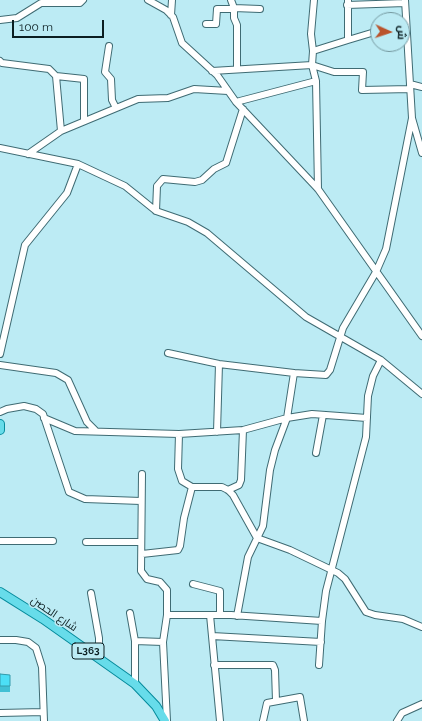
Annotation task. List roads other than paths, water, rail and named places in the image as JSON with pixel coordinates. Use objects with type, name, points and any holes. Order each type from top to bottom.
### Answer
[{"type":"main road","points":[[0,424],[0,430]]},
{"type":"main road","name":"شارع الحصن","points":[[0,592],[43,619],[134,684],[156,706],[166,721]]},
{"type":"street","points":[[0,20],[17,18],[35,5],[41,3],[80,3],[83,0]]},
{"type":"street","points":[[148,0],[166,10],[171,15],[182,43],[212,71],[236,102],[318,189],[422,336]]},
{"type":"street","points":[[171,15],[172,0]]},
{"type":"street","points":[[231,0],[234,9],[234,18],[237,25],[237,69]]},
{"type":"street","points":[[314,0],[311,34],[313,51],[312,65],[316,81],[318,189]]},
{"type":"street","points":[[348,40],[347,3],[405,1],[405,12]]},
{"type":"street","points":[[206,24],[216,24],[218,9],[260,9]]},
{"type":"street","points":[[313,51],[370,33]]},
{"type":"street","points":[[109,46],[104,72],[111,79],[112,100],[116,108]]},
{"type":"street","points":[[407,52],[412,118],[422,153]]},
{"type":"street","points":[[0,61],[2,63],[48,69],[56,76],[84,79],[84,122]]},
{"type":"street","points":[[212,71],[312,65],[334,72],[363,72],[362,90],[410,86],[422,87]]},
{"type":"street","points":[[56,76],[61,131]]},
{"type":"street","points":[[236,102],[316,81]]},
{"type":"street","points":[[28,154],[61,131],[138,99],[168,98],[194,89],[228,90]]},
{"type":"street","points":[[156,211],[157,186],[163,179],[195,182],[202,180],[214,169],[226,163],[243,109]]},
{"type":"street","points":[[168,353],[220,364],[294,374],[326,375],[330,370],[342,336],[343,328],[376,272],[386,249],[412,118]]},
{"type":"street","points":[[0,148],[78,164],[125,186],[156,211],[188,222],[206,233],[306,317],[342,336],[381,360],[422,394]]},
{"type":"street","points":[[0,354],[25,245],[67,193],[78,164]]},
{"type":"street","points":[[319,665],[322,621],[331,571],[366,437],[368,396],[373,376],[381,360]]},
{"type":"street","points":[[216,432],[220,364]]},
{"type":"street","points":[[0,365],[56,373],[68,380],[87,422],[91,428],[98,432]]},
{"type":"street","points":[[237,616],[248,557],[263,526],[270,470],[275,450],[287,418],[294,374]]},
{"type":"street","points":[[0,412],[7,409],[24,406],[36,409],[43,414],[69,492],[85,499],[141,501]]},
{"type":"street","points":[[44,418],[61,427],[75,431],[179,434],[243,430],[287,418],[312,414],[367,418]]},
{"type":"street","points":[[316,453],[323,415]]},
{"type":"street","points":[[228,490],[239,485],[241,480],[243,430]]},
{"type":"street","points":[[179,434],[178,469],[182,481],[192,487],[222,487],[228,490],[233,495],[257,538],[290,550],[345,579],[366,612],[375,615],[402,619],[422,627]]},
{"type":"street","points":[[142,474],[142,571],[147,579],[160,582],[167,590],[167,615],[163,642],[166,721]]},
{"type":"street","points":[[142,554],[178,550],[192,487]]},
{"type":"street","points":[[0,541],[53,541]]},
{"type":"street","points":[[86,542],[141,542]]},
{"type":"street","points":[[193,584],[220,591],[220,615]]},
{"type":"street","points":[[91,593],[99,638],[99,644],[93,655]]},
{"type":"street","points":[[130,613],[134,641],[134,684]]},
{"type":"street","points":[[167,615],[210,614],[322,621]]},
{"type":"street","points":[[210,614],[220,721]]},
{"type":"street","points":[[212,636],[320,642]]},
{"type":"street","points":[[0,640],[28,642],[36,648],[42,667],[44,721]]},
{"type":"street","points":[[134,641],[163,642]]},
{"type":"street","points":[[214,665],[273,665],[275,670],[276,701]]},
{"type":"street","points":[[263,721],[264,707],[267,703],[300,697],[304,721]]},
{"type":"street","points":[[397,721],[402,713],[422,704]]},
{"type":"street","points":[[0,713],[43,712]]}]
